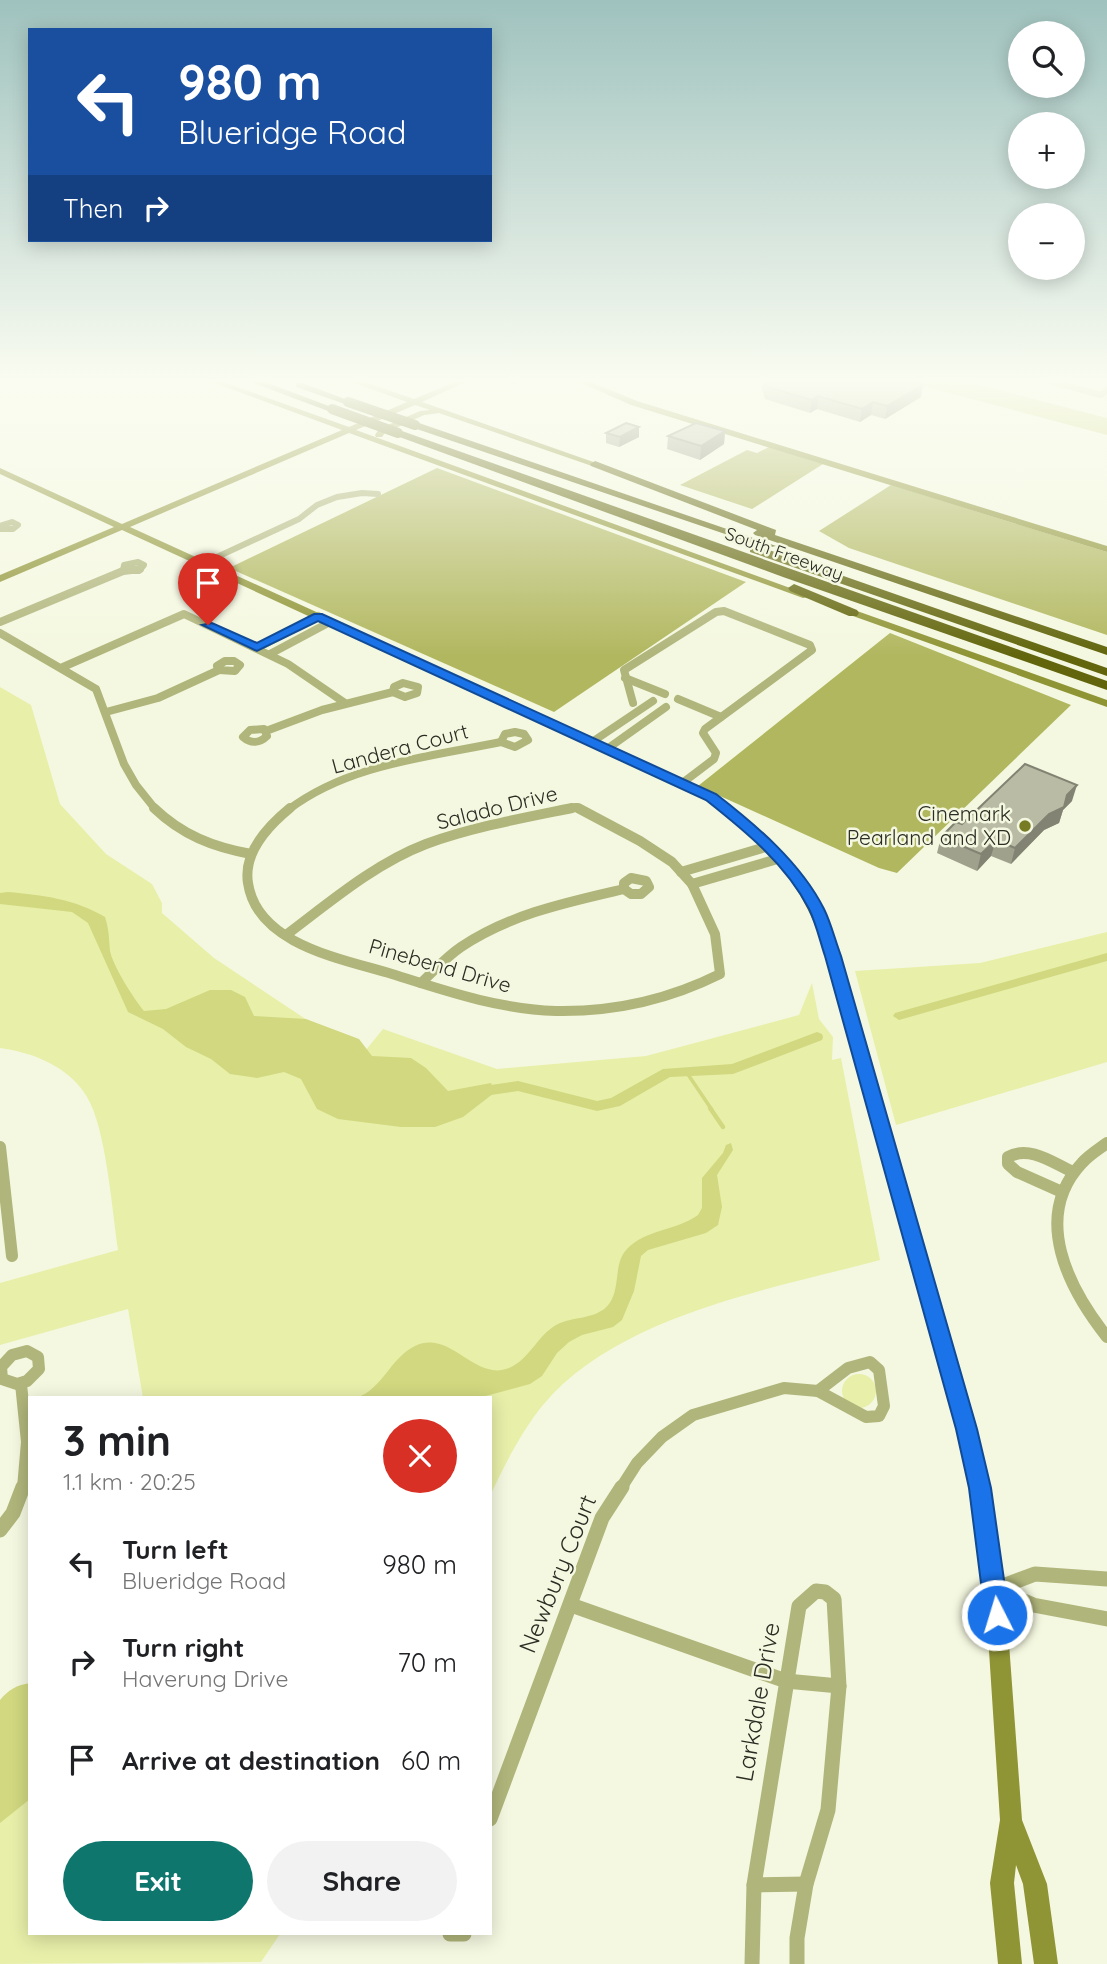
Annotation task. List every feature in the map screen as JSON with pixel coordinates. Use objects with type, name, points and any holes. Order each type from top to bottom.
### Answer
[{"type":"highway","name":"South Freeway","points":[[527,473],[800,579],[1107,686]]},
{"type":"highway","points":[[544,473],[1107,672]]},
{"type":"highway","points":[[548,473],[1107,664]]},
{"type":"highway","name":"South Freeway","points":[[558,473],[1107,651]]},
{"type":"highway","points":[[618,473],[929,591]]},
{"type":"highway","points":[[631,515],[653,530],[853,612]]},
{"type":"main road","points":[[4,473],[711,797],[775,852],[817,909],[833,956],[966,1429],[980,1488],[995,1589],[1011,1820],[1002,1883],[1010,1964]]},
{"type":"main road","points":[[0,579],[231,473]]},
{"type":"main road","points":[[0,569],[249,473]]},
{"type":"main road","points":[[464,473],[1107,704]]},
{"type":"main road","points":[[862,473],[1107,549]]},
{"type":"main road","points":[[883,473],[1107,539]]},
{"type":"main road","points":[[198,494],[224,480],[226,475]]},
{"type":"main road","points":[[889,482],[902,478]]},
{"type":"main road","points":[[1038,528],[1046,520]]},
{"type":"main road","points":[[1011,1820],[1035,1884],[1046,1964]]},
{"type":"street","points":[[204,563],[299,519],[317,505],[337,496],[378,494]]},
{"type":"street","points":[[0,622],[123,571]]},
{"type":"street","points":[[633,703],[624,670],[716,612],[724,611],[810,645],[812,650],[703,733],[716,753],[715,759],[681,783]]},
{"type":"street","points":[[63,667],[184,614],[270,654],[323,684],[345,703]]},
{"type":"street","points":[[257,648],[318,616]]},
{"type":"street","points":[[270,654],[330,622]]},
{"type":"street","points":[[0,633],[63,667],[96,689],[124,765],[144,797],[174,827],[198,841],[226,851],[251,854]]},
{"type":"street","points":[[106,712],[158,698],[219,670]]},
{"type":"street","points":[[625,678],[665,694]]},
{"type":"street","points":[[652,689],[653,701]]},
{"type":"street","points":[[266,731],[345,703],[393,692]]},
{"type":"street","points":[[677,699],[721,717]]},
{"type":"street","points":[[592,742],[653,701]]},
{"type":"street","points":[[653,701],[666,707]]},
{"type":"street","points":[[607,750],[666,707],[690,704]]},
{"type":"street","name":"Landera Court","points":[[251,854],[262,836],[286,811],[335,783],[372,770],[501,742]]},
{"type":"street","name":"Salado Drive","points":[[286,935],[358,880],[424,845],[492,824],[576,807],[640,841],[672,862],[681,872]]},
{"type":"street","points":[[681,872],[775,852]]},
{"type":"street","points":[[681,872],[692,884],[775,852]]},
{"type":"street","name":"Pinebend Drive","points":[[251,854],[247,880],[250,893],[263,916],[286,935],[356,963],[501,1006],[566,1011],[648,1002],[695,988],[720,974],[715,934],[692,884]]},
{"type":"street","points":[[421,983],[458,949],[499,924],[543,908],[624,889]]},
{"type":"street","points":[[1107,1143],[1089,1155],[1073,1172],[1062,1192],[1056,1227],[1062,1264],[1082,1305],[1107,1337]]},
{"type":"street","points":[[0,1147],[12,1256]]},
{"type":"street","points":[[1062,1192],[1017,1172],[1008,1164],[1008,1157],[1017,1151],[1027,1151],[1073,1172]]},
{"type":"street","name":"Newbury Court","points":[[492,1814],[602,1518],[637,1463],[662,1437],[693,1415],[784,1388],[818,1391],[866,1416],[879,1416],[884,1406],[879,1370],[870,1362],[856,1363],[845,1368],[818,1391]]},
{"type":"street","points":[[21,1384],[28,1458]]},
{"type":"street","points":[[0,1530],[15,1511],[28,1471]]},
{"type":"street","points":[[995,1589],[1035,1574],[1107,1579]]},
{"type":"street","points":[[995,1589],[1033,1605],[1107,1619]]},
{"type":"street","name":"Larkdale Drive","points":[[752,1964],[754,1885],[799,1606],[817,1591],[825,1592],[834,1599],[839,1686],[828,1810],[806,1884],[797,1938],[797,1964]]},
{"type":"street","points":[[571,1605],[786,1681],[839,1686]]},
{"type":"street","points":[[754,1885],[806,1884]]},
{"type":"shaded area","points":[[427,473],[450,473],[746,582],[554,712],[229,568]]},
{"type":"shaded area","points":[[704,473],[809,473],[752,509],[680,485]]},
{"type":"shaded area","points":[[891,485],[1107,552],[1107,635],[849,548],[819,531]]},
{"type":"shaded area","points":[[890,633],[1071,705],[897,873],[879,868],[698,786]]},
{"type":"shaded area","points":[[0,687],[31,705],[60,804],[106,854],[152,884],[162,903],[162,913],[214,958],[361,1056],[383,1029],[497,1069],[646,1056],[799,1015],[812,983],[819,1019],[833,1037],[832,1060],[841,1058],[880,1260],[699,1310],[654,1327],[612,1348],[575,1374],[543,1405],[514,1449],[492,1492],[492,1396],[143,1396],[128,1309],[0,1345],[0,1283],[118,1250],[104,1148],[94,1111],[87,1097],[80,1086],[60,1069],[37,1057],[0,1048]]},
{"type":"shaded area","points":[[0,893],[46,896],[70,902],[105,917],[112,957],[124,982],[144,1011],[166,1009],[210,990],[231,990],[245,997],[254,1016],[306,1019],[359,1039],[372,1056],[411,1058],[426,1068],[448,1091],[491,1083],[494,1093],[463,1117],[435,1127],[401,1127],[338,1119],[317,1109],[301,1079],[284,1072],[257,1078],[230,1074],[211,1059],[186,1047],[163,1029],[128,1012],[88,923],[72,912],[0,904]]},
{"type":"shaded area","points":[[1107,932],[1107,1062],[896,1125],[855,971],[980,963]]},
{"type":"shaded area","points":[[731,1143],[733,1150],[717,1175],[722,1207],[718,1225],[706,1233],[648,1250],[641,1256],[634,1291],[622,1320],[613,1327],[582,1335],[569,1342],[557,1353],[542,1376],[530,1384],[485,1396],[360,1396],[373,1388],[406,1351],[415,1346],[440,1344],[485,1368],[509,1368],[523,1359],[556,1325],[604,1309],[613,1298],[620,1261],[627,1249],[643,1238],[698,1215],[702,1208],[702,1178],[723,1153],[726,1145]]},
{"type":"shaded area","points":[[859,1374],[871,1379],[876,1391],[871,1403],[859,1408],[847,1403],[842,1391],[847,1379]]},
{"type":"shaded area","points":[[28,1683],[28,1801],[0,1823],[0,1700],[13,1688]]},
{"type":"shaded area","points":[[28,1755],[28,1935],[279,1935],[261,1962],[0,1964],[0,1774]]},
{"type":"building","name":"Cinemark Pearland and XD","points":[[1025,764],[1077,785],[1067,795],[1064,807],[1049,814],[1015,848],[996,840],[981,854],[941,837],[956,822],[962,824]]},
{"type":"waterway","points":[[899,1016],[1107,957]]},
{"type":"waterway","points":[[477,1092],[518,1086],[597,1106],[615,1102],[668,1072],[733,1069],[817,1037]]},
{"type":"waterway","points":[[685,1070],[712,1110]]},
{"type":"waterway","points":[[710,1108],[723,1127]]},
{"type":"place","name":"Cinemark Pearland and XD","points":[[1025,826]]},
{"type":"route","points":[[208,625],[257,648],[318,616],[711,797],[747,825],[781,858],[817,909],[833,956],[966,1429],[988,1534],[997,1615]]}]
